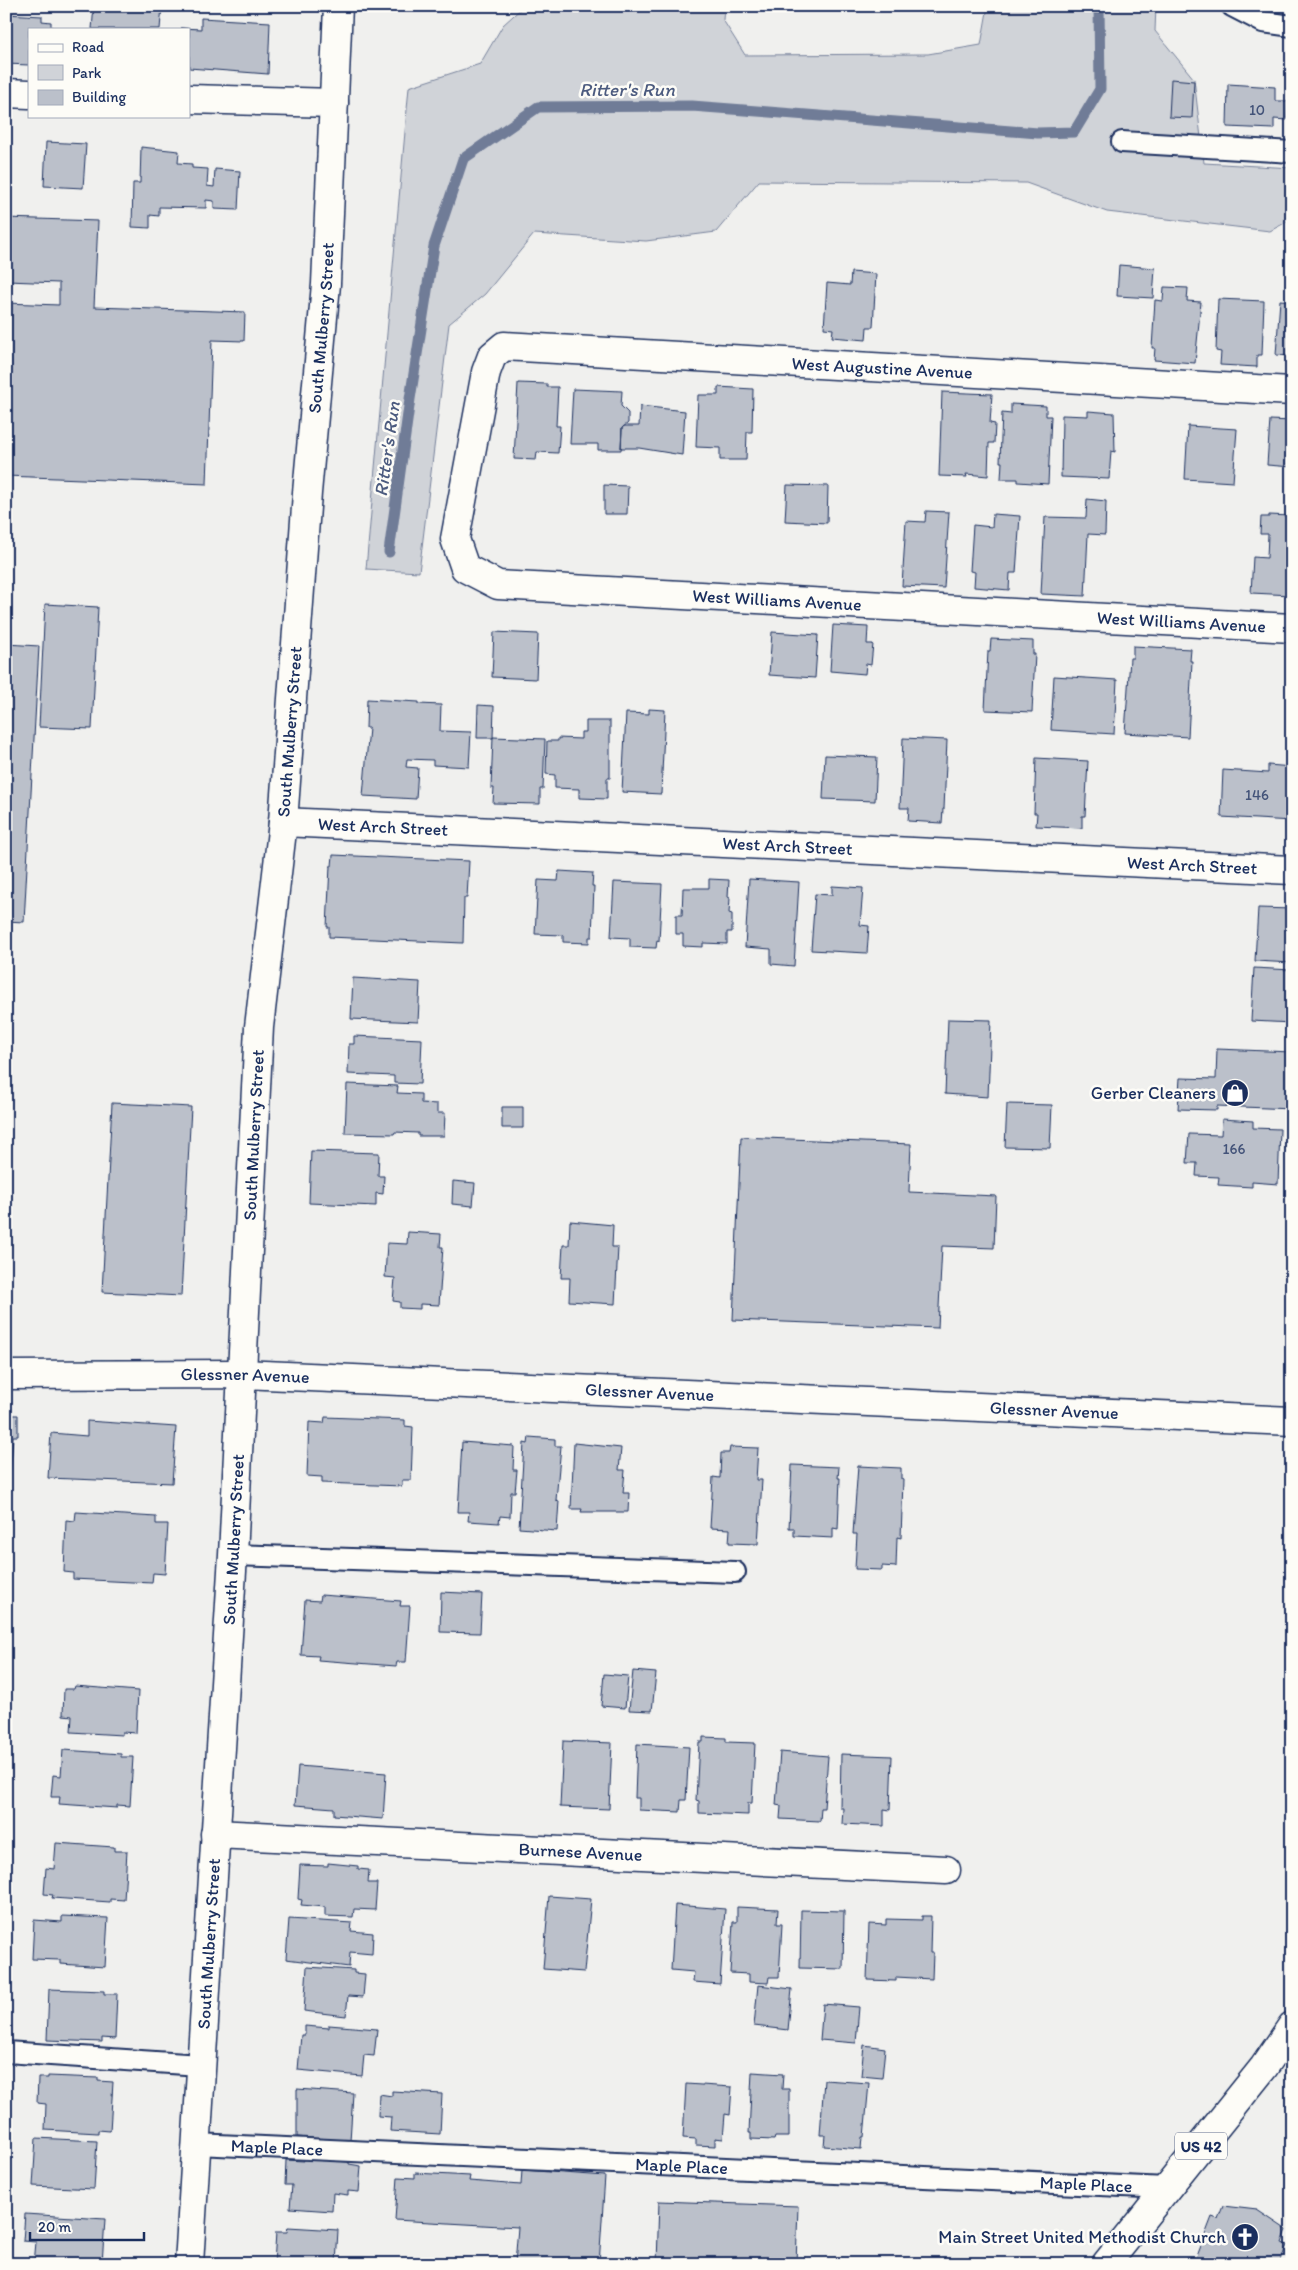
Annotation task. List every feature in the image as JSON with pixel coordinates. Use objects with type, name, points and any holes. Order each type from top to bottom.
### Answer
[{"type":"street","name":"South Mulberry Street","points":[[189,2264],[233,1555],[259,1027],[283,822],[307,493],[326,284],[338,6]]},
{"type":"street","points":[[6,93],[28,94]]},
{"type":"street","points":[[190,99],[334,103]]},
{"type":"street","name":"West Augustine Avenue","points":[[486,372],[492,356],[504,346],[1292,392]]},
{"type":"street","name":"West Williams Avenue","points":[[486,372],[455,539],[465,568],[498,584],[1292,628]]},
{"type":"street","name":"West Arch Street","points":[[283,822],[1292,870]]},
{"type":"street","name":"Glessner Avenue","points":[[6,1374],[241,1374],[1292,1421]]},
{"type":"street","name":"Burnese Avenue","points":[[215,1834],[946,1870]]},
{"type":"street","name":"US 42","points":[[1106,2264],[1264,2067],[1292,2026]]},
{"type":"lane","points":[[1232,6],[1264,22],[1292,26]]},
{"type":"lane","points":[[1122,142],[1292,152]]},
{"type":"lane","points":[[233,1555],[735,1572]]},
{"type":"lane","points":[[6,2052],[200,2065]]},
{"type":"lane","name":"Maple Place","points":[[196,2144],[1167,2188]]},
{"type":"green space","points":[[524,6],[724,6],[723,20],[745,55],[928,54],[981,45],[988,6],[1156,6],[1155,31],[1194,79],[1204,163],[1292,168],[1292,219],[1270,231],[1107,212],[1026,183],[759,181],[716,232],[646,241],[534,234],[485,294],[449,324],[419,572],[366,569],[409,87],[480,64],[503,25]]},
{"type":"building","points":[[94,6],[162,6],[160,28],[92,28]]},
{"type":"building","points":[[6,14],[42,16],[42,21],[51,22],[51,28],[28,28],[28,65],[6,64]]},
{"type":"building","points":[[201,18],[270,22],[268,74],[190,68],[190,28],[201,29]]},
{"type":"building","points":[[1171,79],[1194,81],[1192,118],[1169,117]]},
{"type":"building","points":[[1228,84],[1275,87],[1275,101],[1288,101],[1287,120],[1274,119],[1274,129],[1227,127]]},
{"type":"building","points":[[46,142],[86,144],[83,188],[44,186]]},
{"type":"building","points":[[141,147],[179,151],[178,163],[192,164],[192,168],[208,169],[207,186],[214,187],[215,169],[240,171],[238,210],[214,209],[214,201],[206,200],[206,208],[159,207],[159,216],[150,215],[150,228],[132,227],[133,183],[140,183]]},
{"type":"building","points":[[6,218],[98,221],[94,307],[245,312],[244,341],[212,340],[207,484],[6,476],[6,303],[59,305],[59,283],[7,281]]},
{"type":"building","points":[[1119,265],[1155,268],[1153,298],[1117,296]]},
{"type":"building","points":[[851,272],[876,274],[873,327],[867,327],[866,340],[832,337],[833,329],[824,328],[827,283],[850,285]]},
{"type":"building","points":[[1164,287],[1188,288],[1187,301],[1201,302],[1195,363],[1154,360],[1155,348],[1152,348],[1155,300],[1163,301]]},
{"type":"building","points":[[1218,299],[1264,301],[1262,355],[1257,355],[1257,367],[1220,365],[1221,352],[1216,351]]},
{"type":"building","points":[[1280,300],[1292,301],[1292,356],[1276,355]]},
{"type":"building","points":[[518,383],[547,384],[547,387],[558,387],[556,426],[560,426],[558,453],[537,452],[536,460],[514,459]]},
{"type":"building","points":[[718,387],[753,389],[752,432],[747,432],[746,460],[720,460],[720,448],[696,447],[698,395],[718,395]]},
{"type":"building","points":[[573,389],[622,391],[621,406],[628,413],[628,423],[622,428],[621,450],[598,450],[598,444],[570,444]]},
{"type":"building","points":[[942,392],[992,394],[990,423],[995,424],[994,443],[989,443],[988,476],[966,474],[967,477],[939,476]]},
{"type":"building","points":[[1011,404],[1046,406],[1046,416],[1051,416],[1048,484],[1018,482],[1018,479],[1001,479],[1002,413],[1011,414]]},
{"type":"building","points":[[640,406],[685,411],[682,455],[639,448],[621,448],[622,428],[624,426],[639,426]]},
{"type":"building","points":[[1088,411],[1114,413],[1115,452],[1111,451],[1109,479],[1061,477],[1062,415],[1088,416]]},
{"type":"building","points":[[1270,420],[1292,421],[1292,467],[1267,465]]},
{"type":"building","points":[[1188,426],[1237,429],[1233,482],[1185,479]]},
{"type":"building","points":[[604,485],[628,486],[627,514],[604,514]]},
{"type":"building","points":[[787,485],[828,486],[827,523],[785,521]]},
{"type":"building","points":[[1087,499],[1106,501],[1105,535],[1088,534],[1085,596],[1041,594],[1045,517],[1086,518]]},
{"type":"building","points":[[926,511],[949,512],[944,588],[902,586],[906,521],[925,522]]},
{"type":"building","points":[[993,514],[1020,516],[1016,573],[1010,573],[1009,590],[974,587],[975,572],[970,571],[973,525],[992,527]]},
{"type":"building","points":[[1269,515],[1292,516],[1292,595],[1251,593],[1253,557],[1267,558],[1268,534],[1260,534],[1261,517],[1269,517]]},
{"type":"building","points":[[45,604],[98,607],[92,729],[39,727]]},
{"type":"building","points":[[833,625],[868,627],[867,644],[873,644],[871,665],[866,664],[865,674],[830,671]]},
{"type":"building","points":[[494,632],[538,634],[536,679],[492,677]]},
{"type":"building","points":[[772,632],[818,635],[815,678],[769,675]]},
{"type":"building","points":[[991,639],[1033,641],[1033,654],[1035,654],[1032,712],[985,710],[988,651],[990,651]]},
{"type":"building","points":[[6,644],[39,646],[24,922],[6,921]]},
{"type":"building","points":[[1133,646],[1191,649],[1188,737],[1125,733],[1130,658],[1133,658]]},
{"type":"building","points":[[1054,676],[1117,680],[1114,734],[1051,730]]},
{"type":"building","points":[[367,699],[441,705],[440,731],[471,732],[469,767],[433,765],[433,760],[407,759],[406,767],[418,768],[416,799],[363,796],[369,728],[366,728]]},
{"type":"building","points":[[478,705],[494,706],[493,738],[477,738]]},
{"type":"building","points":[[649,709],[665,710],[661,794],[622,792],[626,713],[649,714]]},
{"type":"building","points":[[586,721],[610,721],[610,778],[607,778],[607,799],[579,798],[579,789],[555,788],[555,775],[546,774],[547,741],[558,741],[558,738],[581,739],[581,732],[586,732]]},
{"type":"building","points":[[493,737],[545,739],[543,789],[540,789],[540,804],[493,803],[494,788],[491,788]]},
{"type":"building","points":[[903,738],[947,740],[942,823],[908,821],[909,808],[900,808]]},
{"type":"building","points":[[825,755],[877,757],[875,801],[823,799]]},
{"type":"building","points":[[1036,758],[1088,761],[1085,816],[1082,816],[1082,828],[1036,826],[1037,813],[1034,813]]},
{"type":"building","points":[[1268,765],[1292,767],[1292,821],[1221,817],[1223,770],[1268,773]]},
{"type":"building","points":[[333,855],[469,861],[467,898],[464,898],[463,943],[329,937],[329,927],[327,927],[330,866],[332,866]]},
{"type":"building","points":[[559,871],[593,873],[592,937],[589,937],[589,943],[563,942],[563,935],[535,934],[538,880],[558,881]]},
{"type":"building","points":[[709,879],[729,880],[728,897],[730,898],[729,913],[732,914],[732,932],[727,932],[727,944],[703,943],[703,947],[683,946],[683,934],[676,934],[676,915],[682,915],[683,888],[709,888]]},
{"type":"building","points":[[749,879],[799,882],[794,966],[771,964],[771,949],[745,947]]},
{"type":"building","points":[[614,882],[662,884],[659,941],[657,940],[656,948],[630,947],[630,938],[611,937]]},
{"type":"building","points":[[832,886],[863,888],[860,925],[869,926],[867,953],[811,950],[815,894],[832,895]]},
{"type":"building","points":[[1258,908],[1292,909],[1292,963],[1255,961]]},
{"type":"building","points":[[1254,968],[1292,970],[1292,1023],[1251,1021]]},
{"type":"building","points":[[353,978],[420,982],[418,1022],[351,1019]]},
{"type":"building","points":[[948,1019],[991,1020],[988,1097],[945,1094]]},
{"type":"building","points":[[354,1036],[422,1039],[420,1084],[394,1083],[394,1076],[348,1074],[349,1044],[354,1044]]},
{"type":"building","name":"Gerber Cleaners","points":[[1217,1049],[1292,1052],[1292,1109],[1217,1106],[1217,1110],[1178,1109],[1180,1078],[1216,1079]]},
{"type":"building","points":[[347,1084],[398,1086],[397,1093],[421,1094],[421,1103],[437,1104],[437,1113],[445,1113],[444,1136],[418,1136],[418,1133],[395,1132],[394,1134],[345,1133]]},
{"type":"building","points":[[112,1103],[191,1107],[181,1296],[102,1292]]},
{"type":"building","points":[[1007,1104],[1052,1105],[1050,1148],[1005,1147]]},
{"type":"building","points":[[502,1107],[523,1107],[523,1128],[502,1128]]},
{"type":"building","points":[[1222,1119],[1253,1121],[1253,1128],[1280,1129],[1278,1184],[1252,1182],[1252,1187],[1218,1185],[1219,1177],[1196,1176],[1197,1163],[1187,1163],[1189,1134],[1221,1135]]},
{"type":"building","points":[[741,1137],[911,1144],[909,1192],[996,1196],[994,1248],[942,1246],[938,1328],[733,1320]]},
{"type":"building","points":[[311,1151],[379,1153],[378,1176],[384,1176],[383,1194],[376,1193],[376,1206],[309,1203]]},
{"type":"building","points":[[453,1181],[475,1183],[473,1206],[452,1204]]},
{"type":"building","points":[[570,1221],[613,1225],[612,1247],[618,1247],[615,1304],[569,1301],[570,1278],[561,1278],[563,1245],[569,1245]]},
{"type":"building","points":[[408,1232],[441,1234],[440,1247],[443,1247],[439,1305],[420,1304],[420,1309],[400,1308],[400,1302],[393,1301],[395,1278],[385,1277],[387,1243],[407,1244]]},
{"type":"building","points":[[6,1415],[18,1415],[18,1436],[13,1436],[7,1522]]},
{"type":"building","points":[[325,1417],[405,1420],[405,1426],[413,1427],[411,1480],[402,1480],[402,1486],[322,1483],[322,1477],[307,1476],[309,1422],[324,1423]]},
{"type":"building","points":[[87,1421],[176,1427],[172,1483],[48,1478],[51,1433],[87,1436]]},
{"type":"building","points":[[529,1437],[555,1439],[555,1446],[561,1446],[556,1500],[559,1501],[557,1531],[519,1528],[524,1443],[528,1444]]},
{"type":"building","points":[[462,1442],[514,1446],[513,1470],[517,1470],[515,1492],[511,1492],[510,1517],[500,1516],[499,1523],[468,1521],[469,1512],[458,1512]]},
{"type":"building","points":[[574,1443],[621,1448],[619,1470],[625,1470],[623,1493],[629,1493],[628,1512],[581,1512],[582,1509],[571,1509]]},
{"type":"building","points":[[730,1447],[758,1448],[756,1480],[762,1480],[758,1544],[729,1543],[730,1529],[710,1528],[713,1477],[720,1478],[721,1453],[729,1453]]},
{"type":"building","points":[[792,1465],[839,1467],[838,1529],[833,1528],[833,1538],[794,1536],[794,1528],[789,1528]]},
{"type":"building","points":[[858,1466],[901,1468],[901,1479],[903,1480],[901,1538],[897,1537],[896,1567],[882,1566],[882,1570],[855,1569],[857,1534],[853,1534]]},
{"type":"building","points":[[76,1512],[156,1517],[156,1524],[168,1524],[165,1574],[153,1573],[152,1583],[73,1579],[73,1573],[64,1572],[66,1520],[75,1521]]},
{"type":"building","points":[[441,1592],[482,1594],[480,1633],[440,1632]]},
{"type":"building","points":[[321,1595],[401,1601],[400,1606],[410,1606],[406,1662],[397,1662],[396,1666],[318,1660],[319,1656],[301,1655],[305,1600],[320,1601]]},
{"type":"building","points":[[633,1671],[656,1673],[652,1711],[629,1710]]},
{"type":"building","points":[[604,1674],[628,1676],[625,1708],[601,1706]]},
{"type":"building","points":[[75,1686],[138,1691],[136,1733],[122,1732],[122,1735],[71,1732],[72,1716],[63,1715],[64,1689],[74,1689]]},
{"type":"building","points":[[703,1737],[726,1738],[726,1742],[755,1743],[752,1803],[748,1803],[748,1815],[699,1813],[699,1801],[696,1800],[699,1742],[703,1742]]},
{"type":"building","points":[[563,1741],[612,1743],[609,1809],[560,1807]]},
{"type":"building","points":[[637,1744],[689,1747],[686,1800],[681,1800],[680,1812],[639,1810],[639,1798],[635,1798]]},
{"type":"building","points":[[63,1750],[121,1754],[121,1757],[133,1757],[130,1806],[117,1805],[117,1808],[59,1804],[60,1797],[51,1797],[53,1775],[61,1776]]},
{"type":"building","points":[[780,1752],[828,1756],[824,1808],[821,1808],[820,1821],[780,1819],[781,1806],[776,1805]]},
{"type":"building","points":[[841,1754],[892,1756],[890,1810],[884,1809],[884,1826],[842,1824],[843,1808],[840,1808]]},
{"type":"building","points":[[298,1766],[386,1773],[383,1819],[334,1815],[334,1808],[295,1805]]},
{"type":"building","points":[[56,1843],[114,1847],[114,1851],[127,1851],[124,1900],[110,1899],[110,1902],[52,1898],[53,1895],[44,1894],[46,1868],[54,1869]]},
{"type":"building","points":[[328,1863],[358,1866],[358,1869],[369,1870],[368,1883],[377,1883],[375,1910],[354,1909],[353,1917],[325,1916],[325,1907],[301,1905],[302,1900],[298,1899],[300,1865],[328,1866]]},
{"type":"building","points":[[549,1896],[591,1899],[584,1972],[543,1969]]},
{"type":"building","points":[[675,1905],[725,1909],[720,1984],[693,1982],[694,1972],[671,1970]]},
{"type":"building","points":[[737,1907],[778,1909],[777,1924],[782,1924],[779,1977],[769,1977],[768,1983],[749,1982],[749,1974],[730,1973],[733,1922],[737,1922]]},
{"type":"building","points":[[801,1910],[844,1911],[843,1969],[800,1968]]},
{"type":"building","points":[[62,1916],[108,1918],[105,1967],[60,1964],[60,1960],[32,1959],[34,1920],[62,1922]]},
{"type":"building","points":[[922,1916],[931,1916],[930,1953],[933,1953],[932,1979],[896,1977],[896,1981],[867,1980],[869,1924],[886,1925],[886,1919],[922,1920]]},
{"type":"building","points":[[289,1919],[352,1923],[351,1931],[373,1933],[372,1954],[350,1952],[349,1967],[286,1959]]},
{"type":"building","points":[[307,1967],[354,1970],[354,1973],[365,1974],[363,1997],[348,1996],[346,2016],[304,2011]]},
{"type":"building","points":[[758,1985],[792,1989],[788,2030],[754,2026]]},
{"type":"building","points":[[49,1989],[104,1991],[104,1994],[117,1994],[115,2039],[102,2038],[102,2042],[47,2040]]},
{"type":"building","points":[[823,2004],[859,2007],[856,2043],[820,2040]]},
{"type":"building","points":[[329,2025],[377,2029],[374,2056],[364,2055],[362,2076],[298,2070],[301,2035],[305,2035],[305,2026],[329,2028]]},
{"type":"building","points":[[864,2045],[885,2048],[882,2078],[861,2076]]},
{"type":"building","points":[[752,2072],[783,2074],[782,2089],[789,2089],[789,2137],[775,2137],[774,2140],[751,2139],[751,2133],[749,2133]]},
{"type":"building","points":[[48,2076],[98,2078],[98,2081],[113,2082],[110,2131],[98,2130],[98,2133],[45,2130],[46,2104],[37,2103],[38,2078],[48,2078]]},
{"type":"building","points":[[824,2080],[869,2083],[864,2137],[862,2137],[861,2149],[824,2146],[825,2135],[820,2135]]},
{"type":"building","points":[[686,2084],[732,2087],[730,2115],[725,2114],[723,2139],[715,2138],[715,2146],[696,2145],[696,2139],[683,2138]]},
{"type":"building","points":[[297,2089],[353,2093],[350,2141],[297,2137]]},
{"type":"building","points":[[392,2091],[442,2094],[440,2134],[390,2131],[391,2117],[378,2116],[379,2094],[392,2096]]},
{"type":"building","points":[[36,2138],[97,2141],[94,2189],[33,2186]]},
{"type":"building","points":[[303,2159],[349,2162],[349,2164],[361,2166],[359,2192],[348,2191],[348,2195],[333,2193],[332,2211],[290,2208],[292,2185],[285,2185],[286,2160],[304,2161]]},
{"type":"building","points":[[522,2170],[605,2176],[599,2264],[515,2264],[518,2227],[395,2220],[398,2177],[415,2178],[415,2173],[470,2176],[469,2181],[521,2185]]},
{"type":"building","points":[[659,2201],[798,2206],[796,2264],[657,2264]]},
{"type":"building","name":"Main Street United Methodist Church","points":[[1223,2206],[1257,2210],[1287,2230],[1282,2243],[1287,2245],[1280,2264],[1194,2264],[1212,2217],[1218,2219]]},
{"type":"building","points":[[25,2214],[105,2219],[102,2264],[34,2264],[36,2242],[23,2241]]},
{"type":"building","points":[[288,2227],[338,2230],[336,2264],[274,2264],[276,2232],[287,2232]]},
{"type":"waterway","name":"Ritter's Run","points":[[389,552],[434,246],[463,159],[538,107],[692,106],[1038,133],[1074,132],[1100,89],[1099,6]]},
{"type":"place","name":"Gerber Cleaners","points":[[1235,1093]]},
{"type":"place","name":"Main Street United Methodist Church","points":[[1245,2237]]}]
